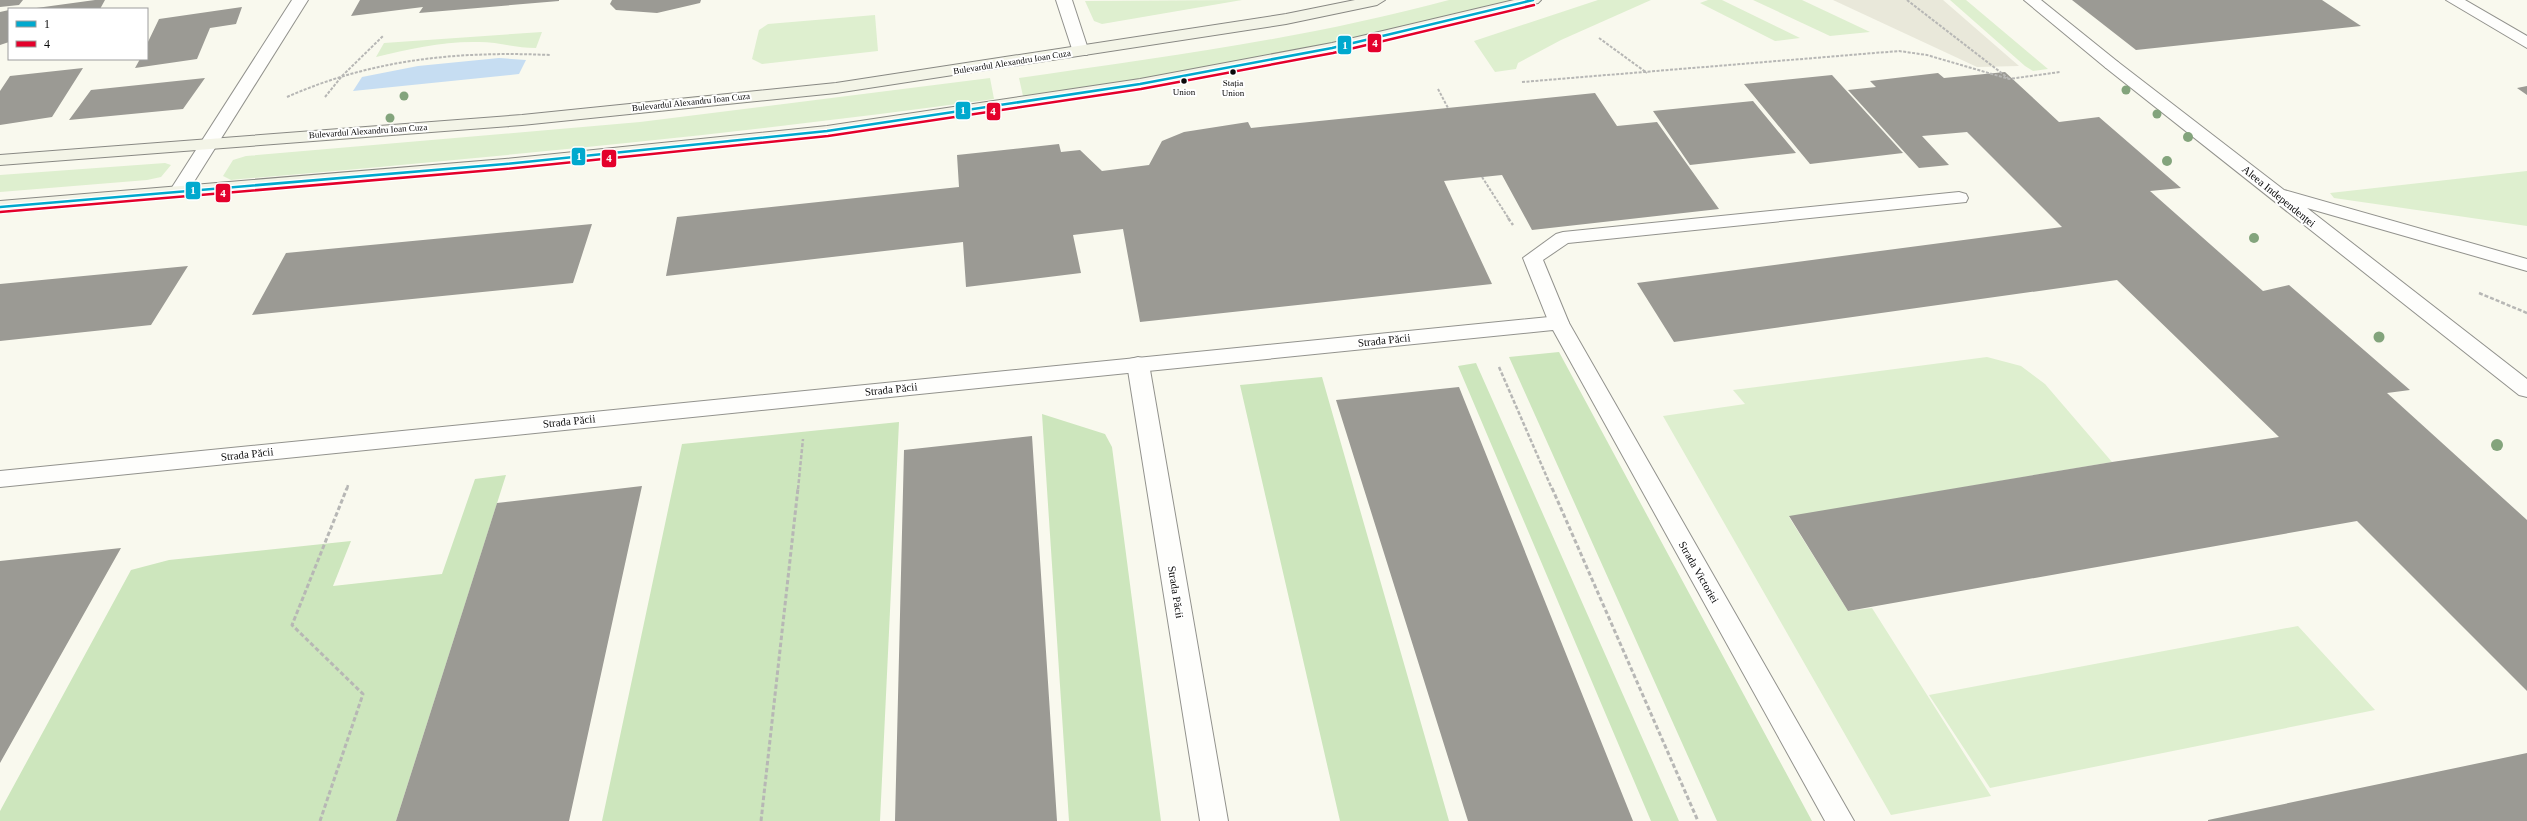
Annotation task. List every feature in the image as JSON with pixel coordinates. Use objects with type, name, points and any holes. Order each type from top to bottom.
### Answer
[{"type":"main road","name":"Bulevardul Alexandru Ioan Cuza","points":[[0,160],[522,120],[836,88],[1081,52],[1286,19],[1377,0]]},
{"type":"main road","points":[[0,207],[505,164],[826,131],[1140,84],[1309,53],[1533,0]]},
{"type":"street","points":[[178,192],[300,0]]},
{"type":"street","points":[[1064,0],[1081,52]]},
{"type":"street","name":"Aleea Independenței","points":[[2032,0],[2112,65],[2527,390]]},
{"type":"street","points":[[2454,0],[2527,43]]},
{"type":"street","points":[[2275,193],[2527,265]]},
{"type":"street","points":[[1533,258],[1563,238],[1959,198]]},
{"type":"street","name":"Strada Victoriei","points":[[1533,258],[1559,323],[1840,821]]},
{"type":"street","name":"Strada Păcii","points":[[0,479],[1559,323]]},
{"type":"street","name":"Strada Păcii","points":[[1138,364],[1214,821]]},
{"type":"path","points":[[1907,0],[2009,79]]},
{"type":"path","points":[[323,100],[342,76],[383,36]]},
{"type":"path","points":[[1599,38],[1647,73]]},
{"type":"path","points":[[1522,82],[1647,73],[1866,52],[1899,51],[1927,55],[2009,79],[2112,65]]},
{"type":"path","points":[[285,98],[328,79],[430,57],[509,53],[550,55]]},
{"type":"path","points":[[1438,89],[1448,108]]},
{"type":"path","points":[[1482,177],[1533,258]]},
{"type":"path","points":[[1496,361],[1698,821]]},
{"type":"path","points":[[761,821],[808,397]]},
{"type":"path","points":[[320,821],[363,694],[292,625],[366,442]]},
{"type":"green space","points":[[1242,0],[1102,24],[1094,21],[1085,1]]},
{"type":"green space","points":[[1449,0],[1515,0],[1360,39],[1150,77],[1023,96],[1019,78],[1289,36]]},
{"type":"green space","points":[[1598,0],[1651,0],[1561,40],[1518,63],[1516,69],[1495,72],[1474,41]]},
{"type":"green space","points":[[1708,0],[1722,0],[1800,38],[1775,41],[1700,3]]},
{"type":"green space","points":[[1753,0],[1802,0],[1870,32],[1830,36]]},
{"type":"green space","points":[[1950,0],[1966,0],[2048,69],[2033,71],[2025,66]]},
{"type":"green space","points":[[875,15],[878,51],[762,64],[752,59],[759,30],[768,24]]},
{"type":"green space","points":[[542,32],[536,48],[486,42],[466,42],[427,46],[376,57],[384,43]]},
{"type":"green space","points":[[990,78],[994,99],[899,112],[518,154],[231,180],[223,176],[233,160],[246,156],[640,122]]},
{"type":"green space","points":[[165,163],[171,165],[161,177],[147,180],[0,192],[0,175]]},
{"type":"green space","points":[[2527,171],[2527,226],[2334,198],[2330,193]]},
{"type":"green space","points":[[1559,352],[1812,821],[1717,821],[1509,357]]},
{"type":"green space","points":[[1987,357],[2021,366],[2045,384],[2112,462],[1789,517],[1848,611],[1872,608],[1991,796],[1891,815],[1663,416],[1745,404],[1733,390]]},
{"type":"green space","points":[[1476,363],[1679,821],[1651,821],[1458,366]]},
{"type":"green space","points":[[1322,377],[1449,821],[1340,821],[1240,385]]},
{"type":"green space","points":[[1042,414],[1105,434],[1112,447],[1161,821],[1069,821]]},
{"type":"green space","points":[[899,422],[880,821],[602,821],[682,444]]},
{"type":"green space","points":[[506,475],[396,821],[0,821],[0,811],[131,570],[169,560],[351,541],[333,586],[442,574],[475,479]]},
{"type":"green space","points":[[2298,626],[2375,710],[1990,788],[1929,695]]},
{"type":"shaded area","points":[[1833,0],[1943,0],[2019,66],[1977,67]]},
{"type":"water","points":[[499,58],[526,60],[519,74],[353,91],[362,77],[418,66]]},
{"type":"building","points":[[0,0],[23,0],[19,5],[0,7]]},
{"type":"building","points":[[95,0],[105,0],[101,8],[36,8]]},
{"type":"building","points":[[360,0],[559,1],[419,13],[423,7],[351,16]]},
{"type":"building","points":[[612,0],[701,0],[700,3],[657,13],[616,10],[610,4]]},
{"type":"building","points":[[2072,0],[2322,0],[2361,26],[2136,50]]},
{"type":"building","points":[[242,7],[236,24],[210,28],[197,59],[135,68],[139,60],[148,60],[148,42],[159,19]]},
{"type":"building","points":[[8,10],[8,42],[0,45],[0,12]]},
{"type":"building","points":[[83,68],[52,117],[0,125],[0,91],[10,76]]},
{"type":"building","points":[[2005,72],[2059,122],[2099,117],[2181,188],[2150,191],[2263,291],[2289,285],[2410,390],[2387,393],[2527,520],[2527,691],[2357,521],[1848,611],[1789,516],[2112,462],[2279,437],[2117,280],[1674,342],[1637,283],[2062,227],[1967,132],[1922,136],[1949,165],[1919,168],[1848,90],[1876,87],[1870,81],[1938,73],[1944,78]]},
{"type":"building","points":[[1832,75],[1903,153],[1810,164],[1744,84]]},
{"type":"building","points":[[205,78],[183,109],[69,120],[91,90]]},
{"type":"building","points":[[2527,86],[2527,95],[2517,88]]},
{"type":"building","points":[[1595,93],[1617,126],[1657,122],[1719,209],[1532,230],[1502,175],[1444,181],[1492,284],[1140,322],[1123,229],[1073,235],[1081,273],[966,287],[963,242],[666,276],[677,217],[959,187],[957,155],[1059,144],[1061,152],[1080,150],[1102,171],[1149,165],[1162,141],[1184,132],[1248,122],[1251,128]]},
{"type":"building","points":[[1753,101],[1796,153],[1690,165],[1653,111]]},
{"type":"building","points":[[592,224],[573,283],[252,315],[286,253]]},
{"type":"building","points":[[188,266],[151,325],[0,341],[0,284]]},
{"type":"building","points":[[1459,387],[1633,821],[1468,821],[1336,400]]},
{"type":"building","points":[[1032,436],[1057,821],[895,821],[904,450]]},
{"type":"building","points":[[642,486],[569,821],[396,821],[497,503]]},
{"type":"building","points":[[121,548],[0,763],[0,561]]},
{"type":"building","points":[[2527,753],[2527,821],[2208,821],[2208,820]]},
{"type":"transit line","name":"1","points":[[0,207],[505,164],[827,131],[1140,84],[1332,48],[1533,0]]},
{"type":"transit line","name":"4","points":[[0,212],[505,169],[828,136],[1141,89],[1333,53],[1534,5]]},
{"type":"place","name":"Stația Union","points":[[1233,72]]},
{"type":"place","name":"Union","points":[[1184,81]]}]
